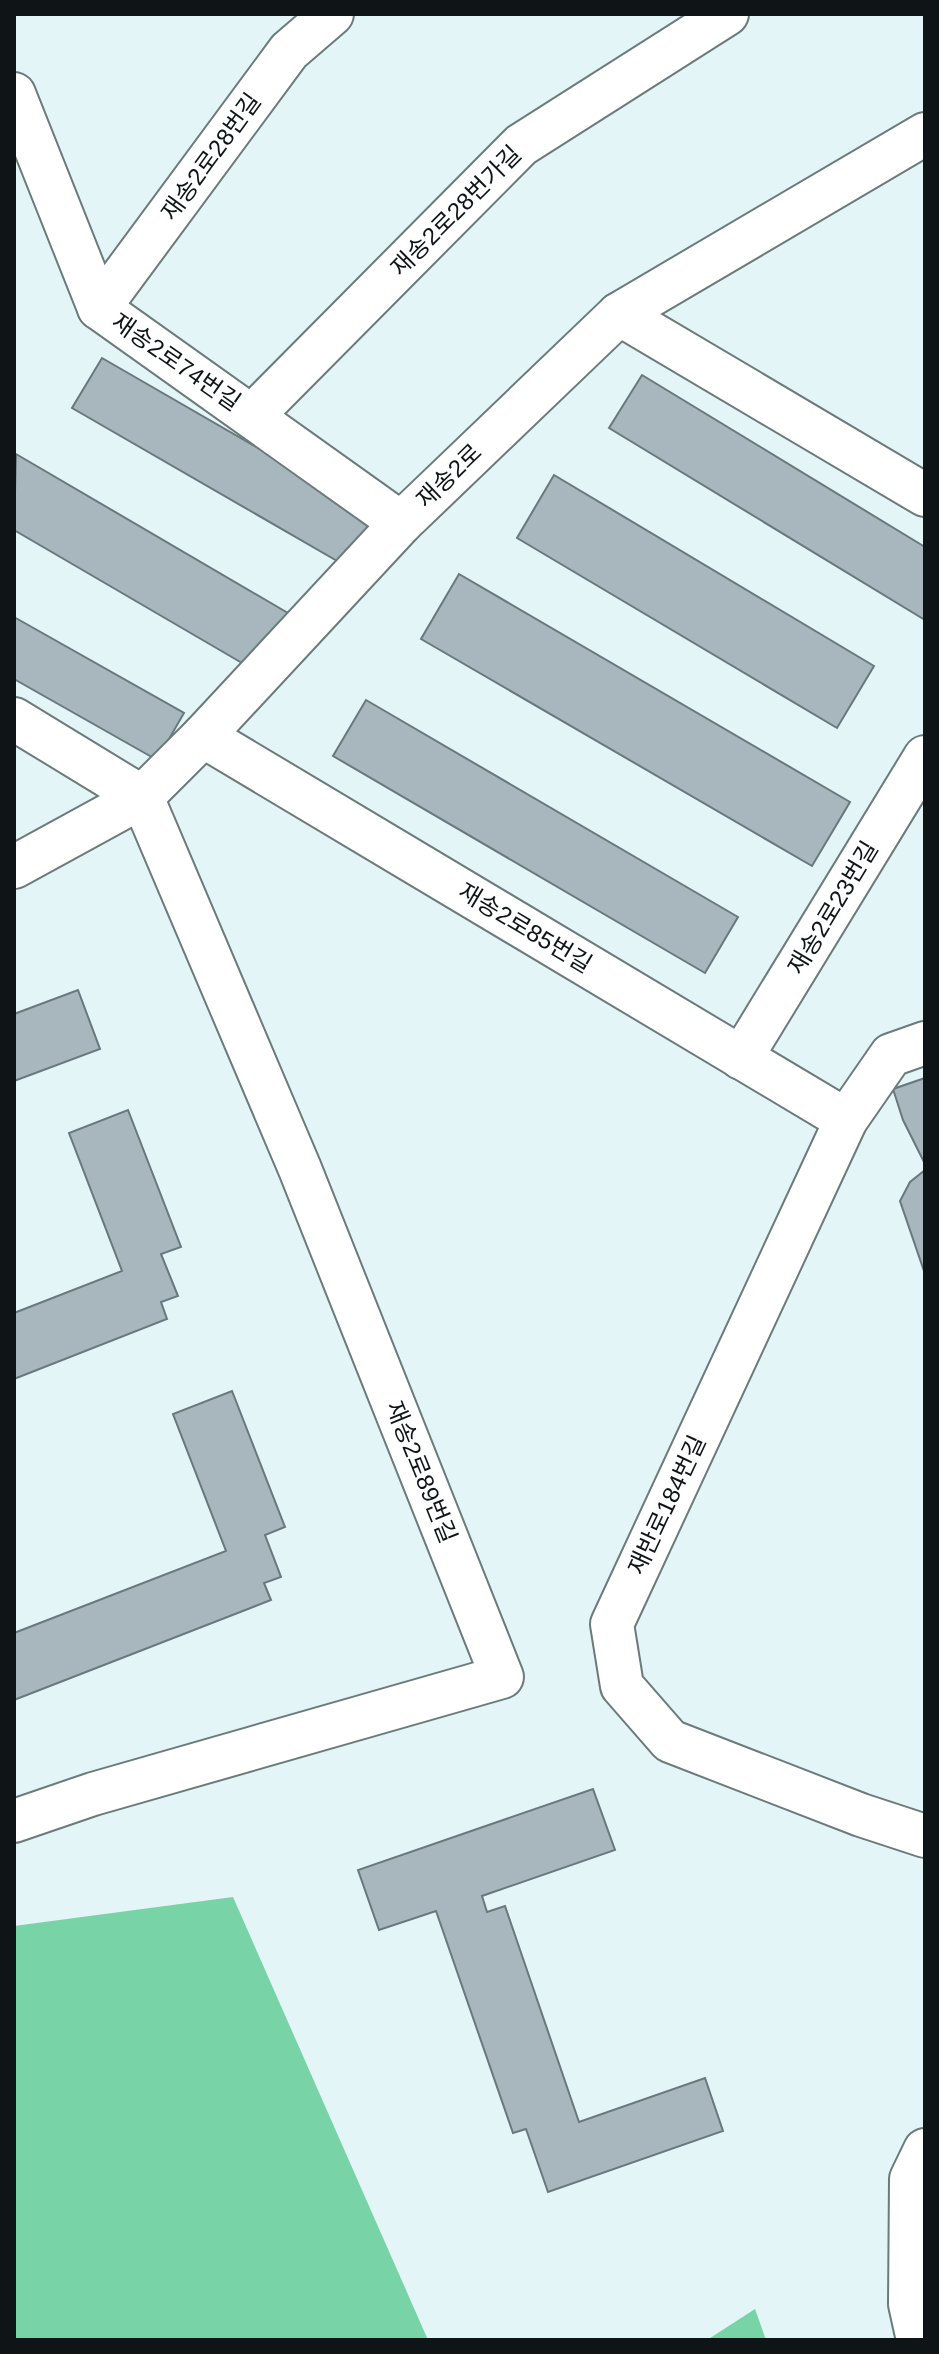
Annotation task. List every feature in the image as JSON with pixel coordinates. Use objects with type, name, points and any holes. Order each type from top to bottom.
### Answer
[{"type":"street","name":"재송2로28번길","points":[[99,308],[287,33],[332,14]]},
{"type":"street","name":"재송2로28번가길","points":[[252,416],[521,145],[727,14]]},
{"type":"street","name":"재송2로74번길","points":[[14,94],[99,308],[401,523]]},
{"type":"street","name":"재송2로","points":[[14,867],[142,797],[203,736],[401,523],[619,314],[925,134]]},
{"type":"street","points":[[619,314],[925,495]]},
{"type":"street","points":[[14,719],[142,797]]},
{"type":"street","name":"재송2로85번길","points":[[203,736],[846,1120]]},
{"type":"street","name":"재송2로23번길","points":[[741,1058],[925,757]]},
{"type":"street","name":"재송2로89번길","points":[[14,1821],[93,1794],[502,1677],[300,1169],[142,797]]},
{"type":"street","name":"재반로184번길","points":[[925,1043],[891,1055],[846,1120],[612,1624],[622,1686],[670,1741],[861,1815],[925,1836]]},
{"type":"street","points":[[918,2340],[910,2304],[911,2179],[925,2150]]},
{"type":"green space","points":[[233,1897],[428,2340],[14,2340],[14,1926]]},
{"type":"green space","points":[[755,2309],[766,2340],[707,2340]]},
{"type":"building","points":[[102,358],[381,519],[351,569],[72,408]]},
{"type":"building","points":[[642,375],[925,547],[925,620],[609,428]]},
{"type":"building","points":[[16,454],[288,613],[254,670],[14,530]]},
{"type":"building","points":[[554,475],[874,666],[837,728],[517,538]]},
{"type":"building","points":[[459,574],[850,802],[812,866],[421,639]]},
{"type":"building","points":[[14,617],[184,713],[157,760],[14,679]]},
{"type":"building","points":[[366,700],[738,917],[705,973],[333,756]]},
{"type":"building","points":[[78,990],[100,1049],[14,1081],[14,1014]]},
{"type":"building","points":[[925,1078],[925,1164],[903,1120],[893,1089]]},
{"type":"building","points":[[128,1110],[181,1247],[161,1254],[178,1296],[161,1302],[167,1319],[14,1379],[14,1313],[122,1271],[69,1133]]},
{"type":"building","points":[[925,1170],[925,1274],[900,1201],[910,1182]]},
{"type":"building","points":[[232,1391],[285,1527],[265,1535],[281,1577],[264,1583],[271,1600],[14,1700],[14,1633],[226,1551],[173,1414]]},
{"type":"building","points":[[593,1789],[615,1850],[482,1896],[487,1912],[505,1906],[579,2122],[705,2078],[723,2131],[548,2192],[526,2129],[513,2133],[436,1911],[379,1930],[358,1870]]}]
